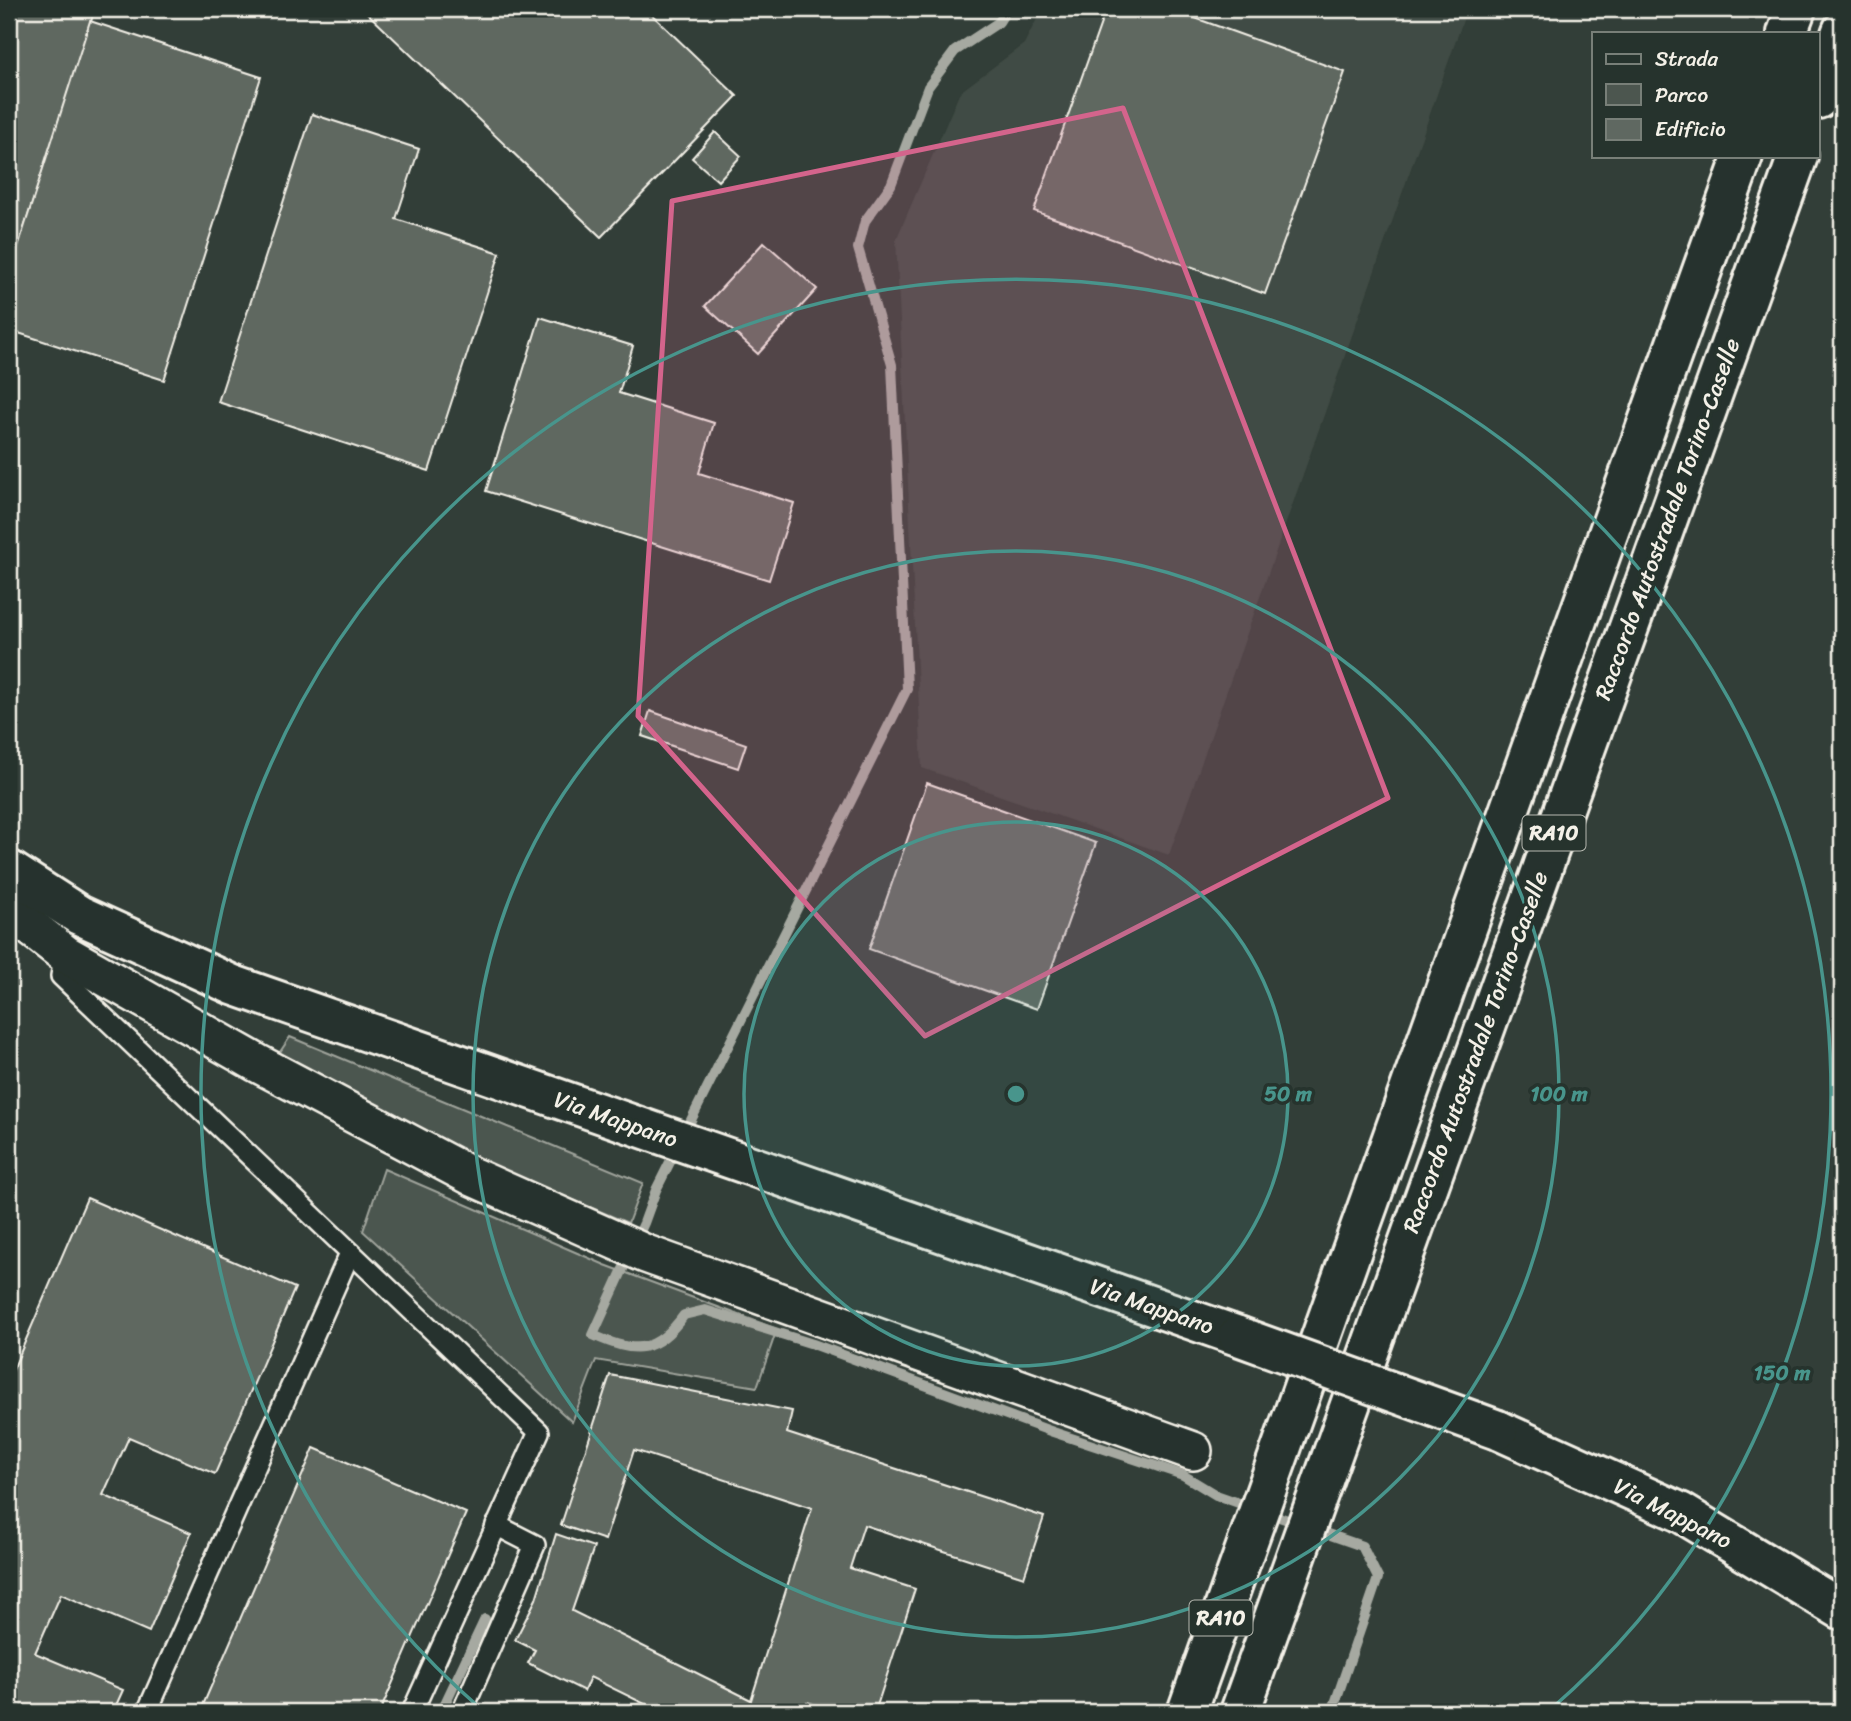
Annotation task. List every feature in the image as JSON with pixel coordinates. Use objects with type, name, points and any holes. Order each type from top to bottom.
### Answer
[{"type":"main road","points":[[1787,32],[1796,9]]},
{"type":"main road","points":[[1820,93],[1842,31]]},
{"type":"main road","name":"RA10","points":[[1187,1712],[1742,158]]},
{"type":"main road","name":"Raccordo Autostradale Torino-Caselle","points":[[1240,1712],[1797,158]]},
{"type":"main road","name":"Via Mappano","points":[[9,870],[79,915],[233,985],[1238,1336],[1498,1430],[1680,1512],[1842,1610]]},
{"type":"street","points":[[9,910],[65,954],[257,1063],[473,1177],[631,1247],[1193,1451]]},
{"type":"lane","points":[[65,954],[61,976],[539,1432],[412,1712]]},
{"type":"lane","points":[[147,1712],[350,1253]]},
{"type":"lane","points":[[462,1712],[535,1545],[496,1525]]},
{"type":"highlighted area","points":[[1123,108],[1388,798],[925,1036],[638,716],[672,201]]},
{"type":"shaded area","points":[[1042,9],[1467,9],[1169,855],[922,768],[896,240],[960,92],[1024,44]]},
{"type":"green space","points":[[290,1037],[643,1183],[628,1223],[445,1146],[276,1058]]},
{"type":"green space","points":[[384,1169],[605,1265],[777,1329],[757,1387],[596,1360],[572,1422],[363,1231]]},
{"type":"building","points":[[9,9],[95,9],[9,275]]},
{"type":"building","points":[[363,9],[646,9],[737,96],[601,237]]},
{"type":"building","points":[[1106,9],[1170,9],[1345,72],[1265,294],[1034,211]]},
{"type":"building","points":[[90,21],[261,77],[164,380],[9,330],[9,275]]},
{"type":"building","points":[[312,114],[419,149],[396,219],[500,253],[429,471],[218,402]]},
{"type":"building","points":[[715,132],[741,156],[718,181],[692,158]]},
{"type":"building","points":[[764,242],[817,289],[758,354],[705,306]]},
{"type":"building","points":[[540,317],[633,346],[619,393],[714,423],[699,473],[794,503],[769,580],[486,491]]},
{"type":"building","points":[[650,711],[746,744],[738,768],[642,736]]},
{"type":"building","points":[[927,783],[1096,843],[1037,1009],[869,949]]},
{"type":"building","points":[[87,1198],[295,1288],[215,1474],[129,1437],[103,1495],[191,1533],[149,1632],[61,1594],[35,1653],[123,1690],[113,1712],[9,1712],[9,1379]]},
{"type":"building","points":[[610,1375],[792,1411],[787,1433],[1044,1517],[1024,1577],[864,1525],[850,1568],[915,1589],[875,1712],[840,1712],[807,1702],[804,1712],[661,1712],[590,1677],[584,1691],[528,1663],[535,1650],[515,1640],[536,1599],[556,1534],[594,1547],[572,1611],[751,1700],[812,1508],[634,1450],[605,1540],[561,1525]]},
{"type":"building","points":[[314,1448],[466,1513],[380,1712],[200,1712]]},
{"type":"waterway","points":[[1007,9],[999,22],[955,51],[928,87],[891,185],[865,221],[858,248],[892,365],[907,689],[656,1190],[644,1223],[593,1335],[621,1345],[644,1347],[664,1337],[684,1315],[705,1310],[813,1344],[1053,1432],[1183,1475],[1216,1495],[1362,1546],[1378,1578],[1332,1712]]},
{"type":"waterway","points":[[441,1712],[485,1619]]}]
